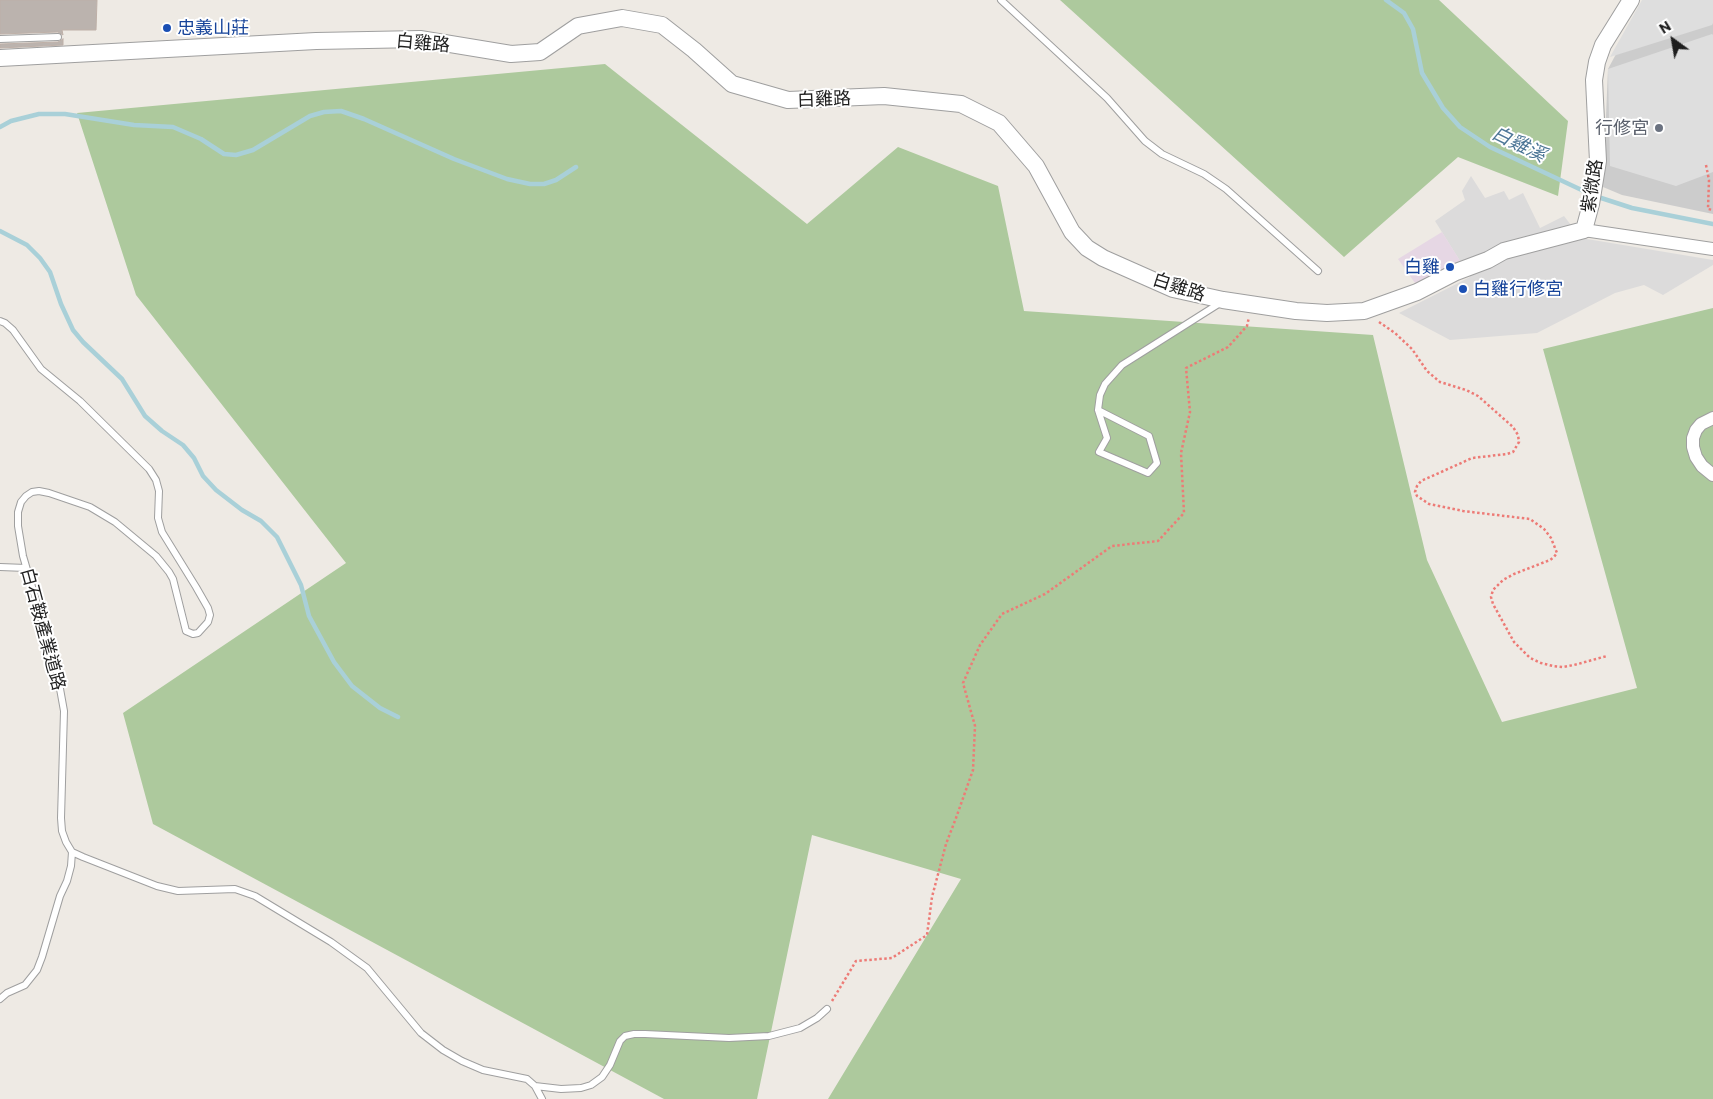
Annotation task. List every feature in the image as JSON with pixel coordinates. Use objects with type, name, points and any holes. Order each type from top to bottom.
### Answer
[{"type":"street","name":"紫微路","points":[[1584,230],[1591,204],[1598,162],[1594,80],[1597,62],[1603,45],[1631,0]]},
{"type":"street","name":"白雞路","points":[[0,58],[316,41],[420,39],[512,54],[540,52],[578,26],[622,18],[662,25],[694,50],[732,84],[788,100],[884,96],[961,104],[999,123],[1036,166],[1072,232],[1087,248],[1103,258],[1173,289],[1223,300],[1296,311],[1327,313],[1364,311],[1417,292],[1504,251],[1584,230]]},
{"type":"street","points":[[1584,230],[1713,249]]},
{"type":"street","points":[[1713,418],[1701,424],[1693,438],[1693,447],[1699,461],[1713,476]]},
{"type":"lane","points":[[1001,0],[1107,98],[1145,141],[1162,154],[1204,174],[1226,189],[1318,271]]},
{"type":"lane","points":[[0,39],[58,37]]},
{"type":"lane","points":[[1098,410],[1149,436],[1157,463],[1148,473],[1099,452],[1107,438],[1098,410],[1100,395],[1105,384],[1122,366],[1223,300]]},
{"type":"lane","name":"白石鞍產業道路","points":[[0,321],[13,330],[41,369],[80,401],[149,469],[156,480],[159,491],[158,518],[162,532],[204,599],[210,615],[208,622],[198,632],[189,634],[184,627],[173,579],[156,556],[115,522],[90,507],[39,491],[26,496],[21,502],[18,512],[18,526],[26,568],[57,672],[64,711],[62,831],[72,852]]},
{"type":"lane","points":[[0,567],[26,568]]},
{"type":"lane","points":[[0,999],[25,985],[37,970],[60,896],[67,881],[72,852],[158,886],[178,890],[234,889],[255,896],[331,942],[367,968],[421,1033],[443,1050],[483,1070],[527,1079],[535,1086],[542,1099]]},
{"type":"lane","points":[[535,1086],[561,1089],[581,1088],[591,1084],[602,1077],[610,1065],[620,1041],[625,1036],[644,1034],[729,1038],[769,1036],[800,1028],[817,1018],[827,1009]]},
{"type":"path","points":[[1706,165],[1709,175],[1708,209],[1713,210]]},
{"type":"path","points":[[827,1009],[856,961],[892,958],[927,935],[932,898],[946,844],[973,770],[975,726],[963,683],[980,645],[1002,614],[1045,594],[1112,546],[1158,541],[1184,513],[1181,453],[1190,412],[1186,368],[1228,347],[1247,326],[1252,304]]},
{"type":"path","points":[[1364,311],[1401,338],[1412,349],[1427,371],[1440,382],[1478,396],[1513,427],[1518,435],[1519,442],[1513,452],[1472,458],[1421,481],[1415,492],[1417,496],[1429,504],[1463,511],[1530,519],[1537,522],[1548,533],[1556,548],[1557,553],[1554,557],[1514,574],[1503,580],[1493,590],[1491,597],[1493,604],[1514,642],[1530,658],[1541,664],[1554,666],[1574,665],[1607,656]]},
{"type":"shaded area","points":[[1642,0],[1713,0],[1713,23],[1712,25],[1610,57]]},
{"type":"shaded area","name":"行修宮","points":[[1645,0],[1713,0],[1713,214],[1622,195],[1603,187],[1608,69]]},
{"type":"shaded area","name":"行修宮","points":[[1712,34],[1713,172],[1676,186],[1610,166],[1608,69]]},
{"type":"shaded area","points":[[1471,176],[1485,198],[1504,191],[1509,200],[1523,193],[1540,228],[1564,216],[1581,238],[1713,260],[1713,265],[1663,295],[1644,285],[1615,293],[1537,333],[1450,340],[1399,313],[1470,277],[1435,221],[1465,200],[1462,191]]},
{"type":"shaded area","points":[[1442,232],[1462,264],[1415,283],[1398,259]]},
{"type":"green space","points":[[1060,0],[1439,0],[1568,121],[1558,196],[1458,157],[1344,257]]},
{"type":"green space","points":[[605,64],[807,224],[898,147],[998,186],[1024,311],[1373,335],[1427,560],[1502,722],[1637,688],[1543,349],[1713,308],[1713,1099],[828,1099],[961,879],[812,835],[757,1099],[664,1099],[153,824],[123,713],[346,563],[136,295],[77,113]]},
{"type":"building","points":[[0,0],[97,0],[96,30],[62,30],[63,35],[58,32],[0,34]]},
{"type":"building","points":[[63,39],[63,45],[0,48],[0,44],[58,42]]},
{"type":"waterway","name":"白雞溪","points":[[1386,0],[1404,13],[1413,29],[1422,73],[1443,108],[1460,127],[1490,147],[1588,193]]},
{"type":"waterway","points":[[0,127],[11,121],[39,114],[65,114],[134,125],[173,127],[201,139],[224,154],[236,155],[253,150],[310,116],[324,112],[341,111],[364,119],[454,159],[507,179],[530,184],[544,184],[556,180],[576,167]]},
{"type":"waterway","name":"白雞溪","points":[[1595,196],[1632,208],[1713,224]]},
{"type":"waterway","points":[[0,231],[27,245],[40,258],[50,272],[61,304],[73,330],[122,379],[145,416],[162,431],[183,445],[194,458],[203,476],[216,490],[242,510],[261,521],[277,537],[301,585],[309,616],[334,662],[352,686],[380,708],[398,717]]},
{"type":"place","name":"忠義山莊","points":[[167,28]]},
{"type":"place","name":"行修宮","points":[[1659,128]]},
{"type":"place","name":"白雞","points":[[1450,267]]},
{"type":"place","name":"白雞行修宮","points":[[1463,289]]}]
